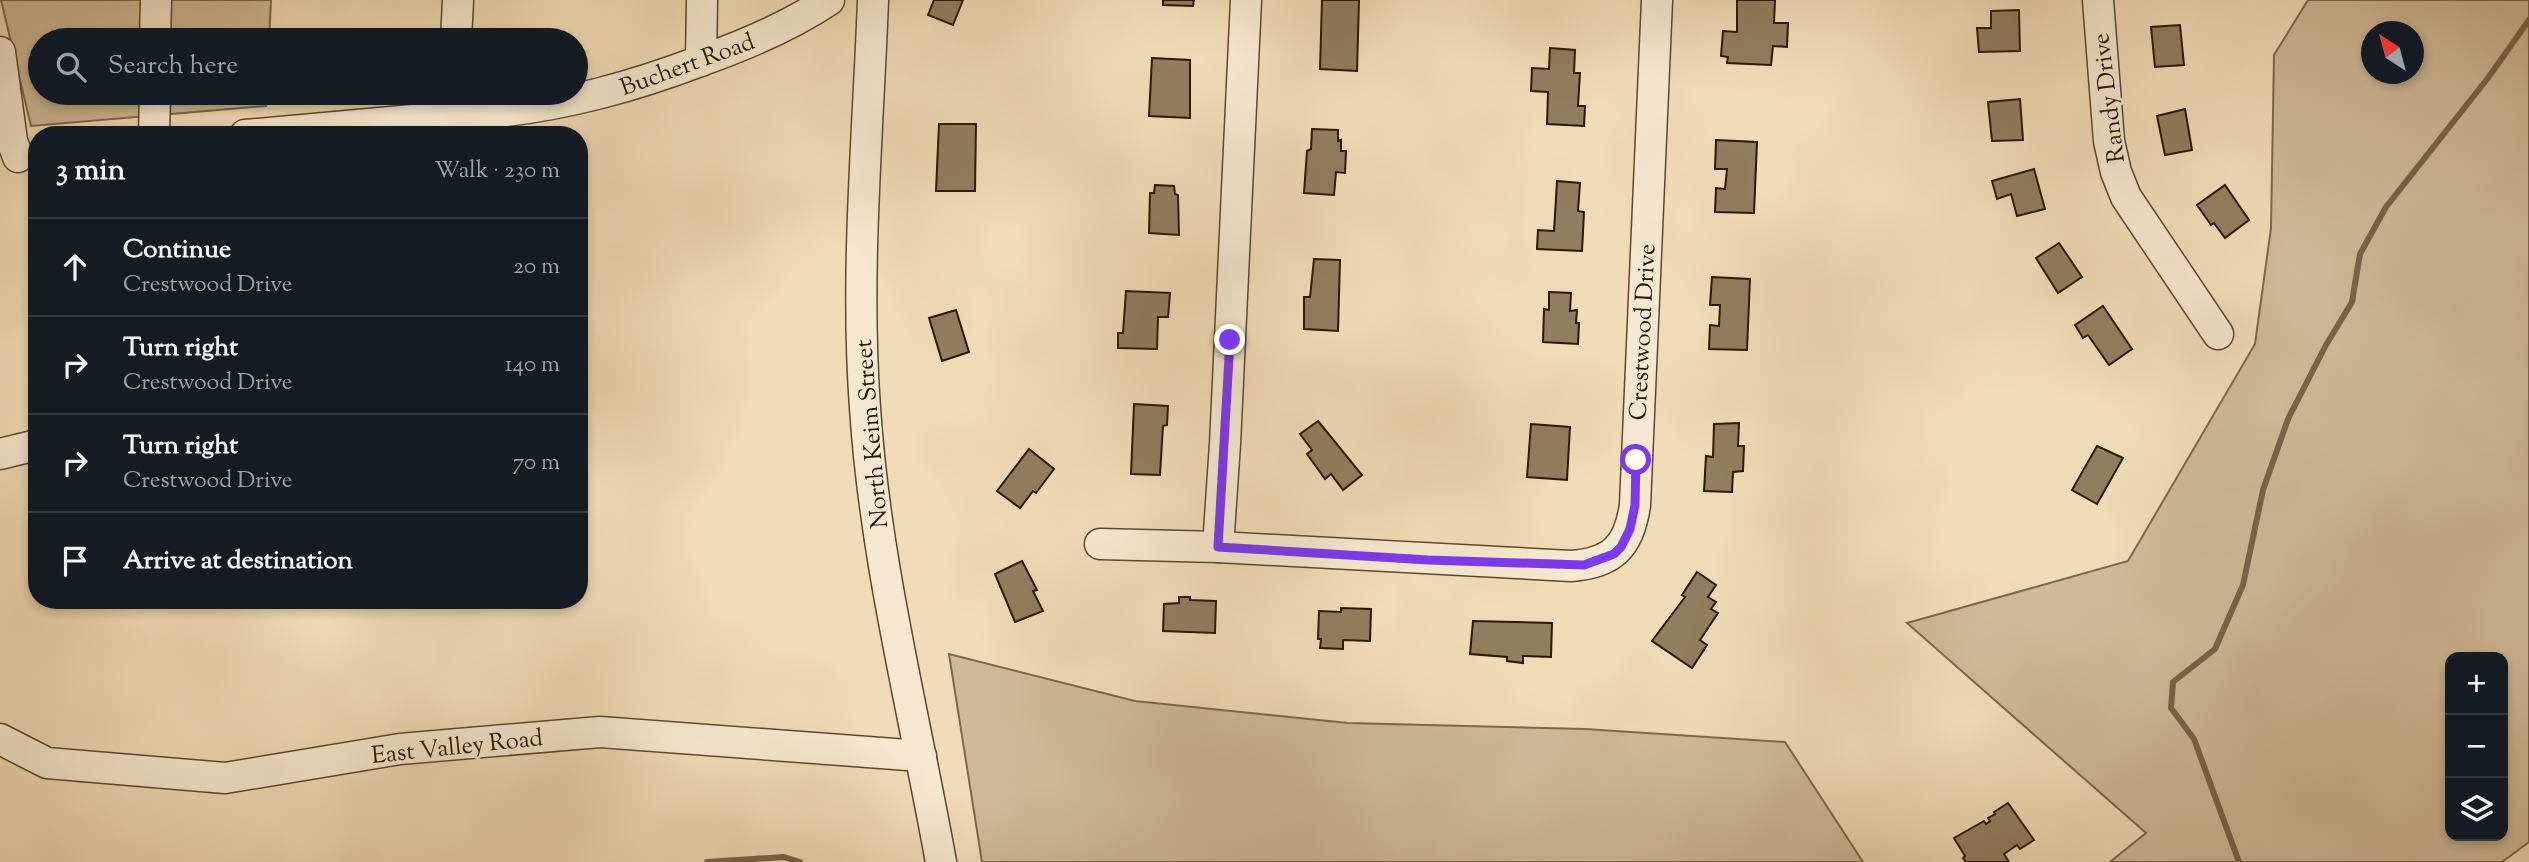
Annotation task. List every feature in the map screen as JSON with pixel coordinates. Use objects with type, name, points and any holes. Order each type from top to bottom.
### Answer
[{"type":"street","points":[[155,28],[156,0]]},
{"type":"street","points":[[456,28],[457,0]]},
{"type":"street","points":[[701,61],[702,0]]},
{"type":"street","name":"Buchert Road","points":[[588,97],[648,81],[779,30],[829,0]]},
{"type":"street","name":"North Keim Street","points":[[873,0],[861,302],[865,411],[875,505],[941,862]]},
{"type":"street","points":[[1218,547],[1246,0]]},
{"type":"street","name":"Crestwood Drive","points":[[1100,544],[1218,547],[1571,566],[1606,559],[1621,547],[1630,529],[1635,505],[1657,0]]},
{"type":"street","name":"Randy Drive","points":[[2098,0],[2109,141],[2116,172],[2126,197],[2218,334]]},
{"type":"street","points":[[0,52],[12,141],[18,157]]},
{"type":"street","points":[[153,126],[154,105]]},
{"type":"street","name":"Buchert Road","points":[[339,126],[548,105]]},
{"type":"street","points":[[0,454],[28,447]]},
{"type":"street","name":"East Valley Road","points":[[0,739],[47,763],[225,778],[400,749],[600,732],[921,756]]},
{"type":"shaded area","points":[[1,0],[271,0],[270,28],[28,28],[28,105],[266,106],[31,126]]},
{"type":"shaded area","points":[[2308,0],[2529,0],[2529,842],[2502,862],[2110,862],[2146,833],[1907,623],[2128,561],[2255,344],[2271,228],[2274,55]]},
{"type":"shaded area","points":[[949,654],[1135,701],[1348,723],[1585,729],[1785,742],[1863,862],[982,862]]},
{"type":"building","points":[[934,0],[963,0],[953,25],[928,15]]},
{"type":"building","points":[[1163,0],[1194,0],[1193,6],[1163,5]]},
{"type":"building","points":[[1322,0],[1359,0],[1357,71],[1320,69]]},
{"type":"building","points":[[1737,0],[1775,0],[1774,23],[1788,23],[1787,47],[1773,46],[1771,65],[1727,63],[1728,57],[1721,56],[1723,31],[1737,32]]},
{"type":"building","points":[[2019,10],[2020,51],[1979,52],[1977,28],[1991,28],[1991,11]]},
{"type":"building","points":[[2180,25],[2184,65],[2155,67],[2151,27]]},
{"type":"building","points":[[1550,48],[1575,50],[1574,73],[1580,73],[1578,106],[1585,106],[1584,126],[1547,124],[1548,92],[1531,91],[1532,68],[1549,69]]},
{"type":"building","points":[[1152,58],[1190,60],[1190,118],[1149,116]]},
{"type":"building","points":[[2020,99],[2023,140],[1992,141],[1988,102]]},
{"type":"building","points":[[2185,109],[2192,150],[2165,155],[2157,116]]},
{"type":"building","points":[[939,124],[976,124],[975,191],[936,191]]},
{"type":"building","points":[[1312,129],[1338,130],[1341,151],[1346,151],[1345,173],[1336,172],[1334,195],[1304,193],[1307,151],[1311,149]]},
{"type":"building","points":[[1716,140],[1757,142],[1754,213],[1715,212],[1716,188],[1725,189],[1727,169],[1715,169]]},
{"type":"building","points":[[2034,169],[2045,209],[2017,216],[2011,194],[1997,199],[1992,181]]},
{"type":"building","points":[[1557,181],[1580,183],[1578,211],[1584,212],[1582,251],[1537,249],[1538,230],[1554,231]]},
{"type":"building","points":[[1155,185],[1174,186],[1175,194],[1178,195],[1179,235],[1149,233],[1150,193],[1154,193]]},
{"type":"building","points":[[2225,185],[2249,220],[2225,238],[2214,223],[2211,225],[2197,205]]},
{"type":"building","points":[[2059,243],[2082,277],[2058,293],[2036,258]]},
{"type":"building","points":[[1314,259],[1340,260],[1338,331],[1304,329],[1304,297],[1310,297]]},
{"type":"building","points":[[1712,277],[1750,279],[1747,350],[1709,349],[1710,325],[1719,326],[1720,305],[1710,305]]},
{"type":"building","points":[[1126,291],[1170,293],[1168,317],[1158,317],[1157,349],[1118,348],[1118,333],[1123,333]]},
{"type":"building","points":[[1549,292],[1571,293],[1570,311],[1577,310],[1576,323],[1579,323],[1578,344],[1543,342],[1544,309],[1549,310]]},
{"type":"building","points":[[2103,306],[2132,349],[2109,365],[2088,335],[2083,338],[2075,325]]},
{"type":"building","points":[[956,310],[969,352],[942,361],[929,318]]},
{"type":"building","points":[[1134,404],[1168,406],[1167,425],[1163,426],[1160,475],[1131,474]]},
{"type":"building","points":[[1318,421],[1362,475],[1343,490],[1331,474],[1325,479],[1307,454],[1312,450],[1300,434]]},
{"type":"building","points":[[1739,423],[1738,446],[1744,446],[1743,471],[1733,472],[1732,492],[1704,491],[1706,456],[1713,457],[1714,424]]},
{"type":"building","points":[[1531,424],[1570,427],[1567,480],[1527,477]]},
{"type":"building","points":[[2097,446],[2123,458],[2097,504],[2072,490]]},
{"type":"building","points":[[1029,449],[1054,469],[1036,493],[1033,491],[1020,508],[997,491]]},
{"type":"building","points":[[1022,561],[1037,590],[1033,591],[1043,611],[1015,622],[995,574]]},
{"type":"building","points":[[1697,572],[1716,585],[1708,597],[1716,602],[1711,609],[1718,613],[1700,640],[1707,645],[1692,668],[1652,641],[1685,597],[1682,595]]},
{"type":"building","points":[[1179,597],[1216,601],[1215,633],[1163,631],[1164,604],[1179,603]]},
{"type":"building","points":[[1341,608],[1371,609],[1370,641],[1343,640],[1343,649],[1320,648],[1319,611],[1341,612]]},
{"type":"building","points":[[1473,621],[1552,623],[1551,657],[1523,656],[1523,663],[1507,661],[1507,657],[1470,654]]},
{"type":"building","points":[[2008,803],[2034,840],[2020,849],[2017,845],[2004,854],[2009,862],[1966,862],[1954,838],[1984,821],[1986,824],[1994,812]]},
{"type":"waterway","points":[[2239,862],[2194,739],[2171,708],[2173,682],[2215,649],[2243,585],[2263,490],[2288,419],[2326,345],[2352,302],[2360,254],[2386,207],[2488,78],[2529,20]]},
{"type":"waterway","points":[[707,862],[784,857],[800,862]]},
{"type":"route","points":[[1230,340],[1218,547],[1428,560],[1584,565],[1614,554],[1621,547],[1630,529],[1635,505],[1636,460]]}]
